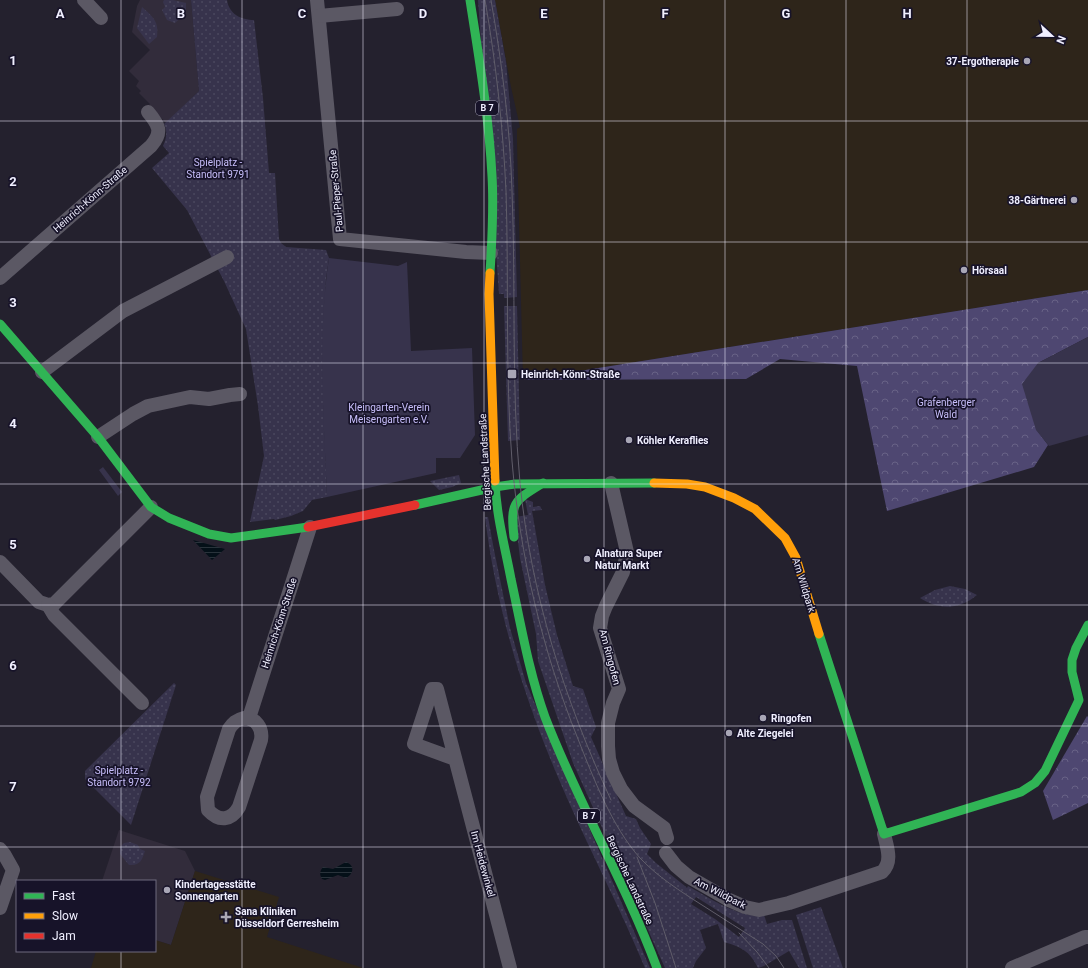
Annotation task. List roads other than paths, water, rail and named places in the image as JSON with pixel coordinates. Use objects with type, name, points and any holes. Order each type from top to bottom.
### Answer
[{"type":"street","points":[[84,0],[101,18]]},
{"type":"street","name":"Paul-Pieper-Straße","points":[[317,0],[340,239],[466,252],[491,253]]},
{"type":"street","name":"Bergische Landstraße","points":[[470,0],[485,97],[492,176],[493,218],[489,294],[497,510],[528,660],[545,716],[566,767],[658,968]]},
{"type":"street","points":[[319,16],[397,9]]},
{"type":"street","name":"Heinrich-Könn-Straße","points":[[0,278],[151,146],[159,134],[158,128],[148,112]]},
{"type":"street","points":[[42,372],[124,312],[227,256]]},
{"type":"street","points":[[0,324],[98,437],[151,507],[169,518],[209,534],[231,538],[310,527],[495,487]]},
{"type":"street","points":[[98,437],[148,406],[190,397],[209,399],[230,394],[240,394]]},
{"type":"street","name":"Am Wildpark","points":[[495,487],[515,484],[543,483],[642,482],[687,484],[719,491],[755,509],[785,538],[796,558],[827,660],[884,834],[889,863],[882,872],[789,903],[759,910],[745,907],[729,900],[689,877],[676,866],[666,853]]},
{"type":"street","points":[[515,545],[511,516],[512,508],[516,501],[522,496],[543,483]]},
{"type":"street","name":"Am Ringofen","points":[[611,483],[627,552],[624,572],[606,606],[602,616],[600,628],[619,689],[613,703],[608,723],[609,759],[613,773],[621,788],[634,806],[664,828],[666,838]]},
{"type":"street","points":[[0,562],[39,602],[48,605],[54,604],[151,507]]},
{"type":"street","name":"Heinrich-Könn-Straße","points":[[249,718],[310,527]]},
{"type":"street","points":[[511,577],[517,561]]},
{"type":"street","points":[[48,605],[54,615],[142,703]]},
{"type":"street","points":[[884,834],[1021,792],[1035,783],[1045,771],[1079,700],[1079,694],[1071,666],[1076,649],[1088,625]]},
{"type":"street","name":"Im Heidewinkel","points":[[455,759],[414,744],[432,689],[437,689],[510,968]]},
{"type":"street","points":[[249,718],[256,722],[260,727],[262,733],[261,740],[236,813],[231,817],[224,819],[217,818],[208,810],[207,797],[229,730],[233,723],[238,720],[249,718]]},
{"type":"street","points":[[0,908],[13,870],[2,851]]},
{"type":"street","points":[[1012,968],[1088,937]]},
{"type":"tram line","points":[[485,0],[496,71],[505,167],[508,360],[512,461],[527,567],[543,637],[565,705],[584,754],[604,801],[630,846],[647,865],[670,883],[763,944],[776,956],[784,968]]},
{"type":"tram line","points":[[491,0],[502,71],[511,167],[517,447],[525,524],[541,605],[564,685],[578,723],[611,800]]},
{"type":"tram line","points":[[637,857],[655,903],[676,968]]},
{"type":"tram line","points":[[739,933],[757,952],[769,968]]},
{"type":"place","name":"37-Ergotherapie","points":[[1027,61]]},
{"type":"place","name":"38-Gärtnerei","points":[[1074,200]]},
{"type":"place","name":"Hörsaal","points":[[964,270]]},
{"type":"place","name":"Heinrich-Könn-Straße","points":[[512,374]]},
{"type":"place","name":"Köhler Keraflies","points":[[629,440]]},
{"type":"place","name":"Alnatura Super Natur Markt","points":[[587,559]]},
{"type":"place","name":"Ringofen","points":[[763,718]]},
{"type":"place","name":"Alte Ziegelei","points":[[729,733]]},
{"type":"place","name":"Kindertagesstätte Sonnengarten","points":[[167,890]]},
{"type":"place","name":"Sana Kliniken Düsseldorf Gerresheim","points":[[226,917]]},
{"type":"park label","name":"Spielplatz - Standort 9791","points":[[218,168]]},
{"type":"park label","name":"Grafenberger Wald","points":[[946,408]]},
{"type":"park label","name":"Kleingarten-Verein Meisengarten e.V.","points":[[389,412]]},
{"type":"park label","name":"Spielplatz - Standort 9792","points":[[119,776]]}]
